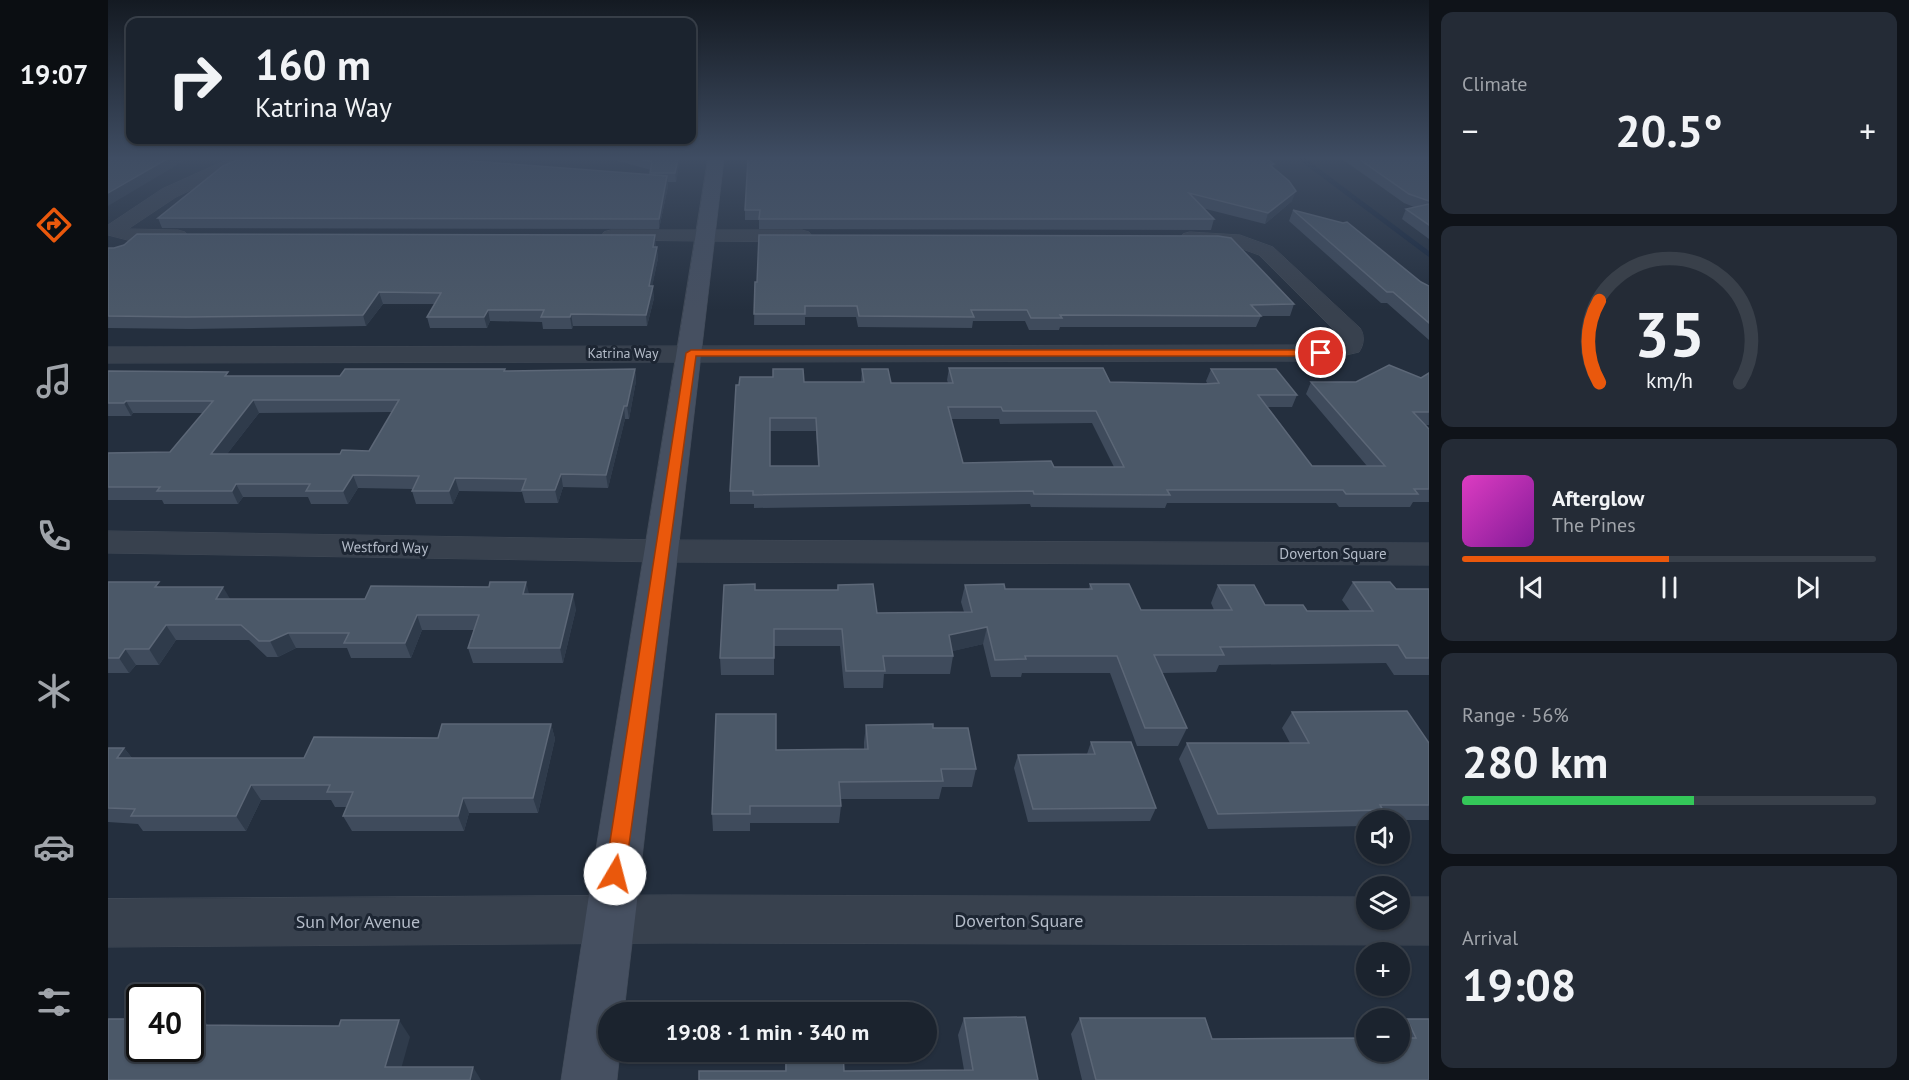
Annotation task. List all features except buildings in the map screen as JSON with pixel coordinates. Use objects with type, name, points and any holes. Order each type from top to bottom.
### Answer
[{"type":"street","points":[[145,209],[114,230],[118,234],[129,236],[199,236]]},
{"type":"street","points":[[589,1080],[609,920],[691,353],[709,209]]},
{"type":"street","points":[[587,236],[822,236]]},
{"type":"street","name":"Katrina Way","points":[[108,355],[1321,353],[1350,347],[1351,333],[1266,251],[1249,244],[1215,238],[1167,238]]},
{"type":"street","name":"Westford Way","points":[[108,542],[662,551]]},
{"type":"street","name":"Doverton Square","points":[[662,551],[1429,554]]},
{"type":"street","name":"Doverton Square","points":[[609,920],[1429,921]]},
{"type":"street","name":"Sun Mor Avenue","points":[[108,923],[609,920]]},
{"type":"waterway","points":[[1369,209],[1429,254]]},
{"type":"route","points":[[615,874],[691,353],[1321,353]]}]
